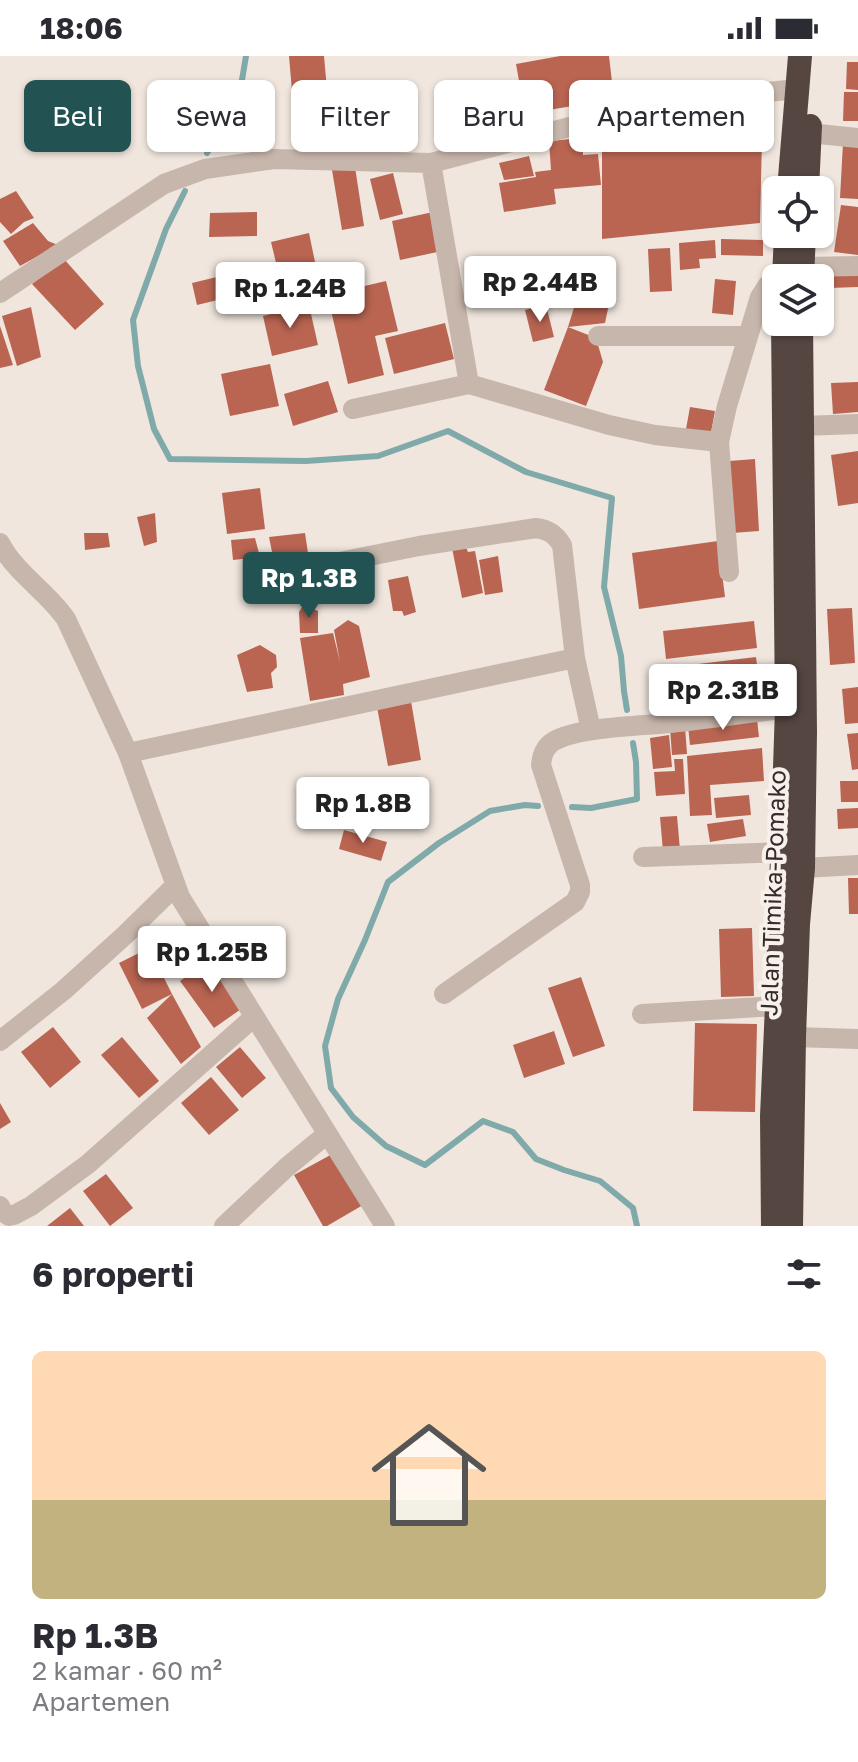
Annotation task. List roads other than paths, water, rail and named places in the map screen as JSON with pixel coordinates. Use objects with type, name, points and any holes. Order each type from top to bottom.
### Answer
[{"type":"highway","points":[[790,176],[800,56]]},
{"type":"highway","points":[[807,176],[816,56]]},
{"type":"highway","name":"Jalan Timika-Pomako","points":[[773,1226],[772,1116],[787,708],[783,336]]},
{"type":"highway","name":"Jalan Timika-Pomako","points":[[791,1226],[805,716],[801,336]]},
{"type":"street","points":[[0,293],[164,184],[205,169],[274,159],[431,163],[585,123],[604,109],[797,89]]},
{"type":"street","points":[[809,133],[858,138]]},
{"type":"street","points":[[431,163],[469,384]]},
{"type":"street","points":[[834,269],[858,266]]},
{"type":"street","points":[[729,572],[719,442],[747,336],[762,293]]},
{"type":"street","points":[[598,336],[747,336]]},
{"type":"street","points":[[353,409],[469,384],[609,425],[655,435],[719,442]]},
{"type":"street","points":[[802,426],[858,424]]},
{"type":"street","points":[[289,572],[419,546],[536,528],[546,530],[556,536],[562,545],[575,658],[591,730]]},
{"type":"street","points":[[0,543],[6,556],[58,607],[66,619],[128,753],[180,897],[385,1226]]},
{"type":"street","points":[[128,753],[575,658]]},
{"type":"street","points":[[444,994],[575,902],[580,892],[541,765],[542,756],[550,743],[591,730],[787,708]]},
{"type":"street","points":[[643,857],[782,852]]},
{"type":"street","points":[[803,868],[858,865]]},
{"type":"street","points":[[0,1041],[63,991],[176,885]]},
{"type":"street","points":[[642,1014],[777,1006]]},
{"type":"street","points":[[11,1216],[31,1206],[88,1164],[254,1017]]},
{"type":"street","points":[[794,1037],[858,1039]]},
{"type":"street","points":[[224,1226],[327,1134]]},
{"type":"waterway","points":[[207,153],[234,110],[246,56]]},
{"type":"waterway","points":[[185,191],[166,229],[133,320],[138,366],[154,429],[170,459],[306,461],[378,456],[448,431],[526,472],[612,498],[604,587],[621,656],[627,710]]},
{"type":"waterway","points":[[572,807],[591,808],[637,799],[633,743]]},
{"type":"waterway","points":[[538,806],[490,811],[439,843],[388,882],[338,999],[325,1046],[331,1088],[353,1117],[386,1146],[425,1165],[483,1121],[513,1132],[536,1159],[600,1181],[633,1208],[637,1226]]}]
